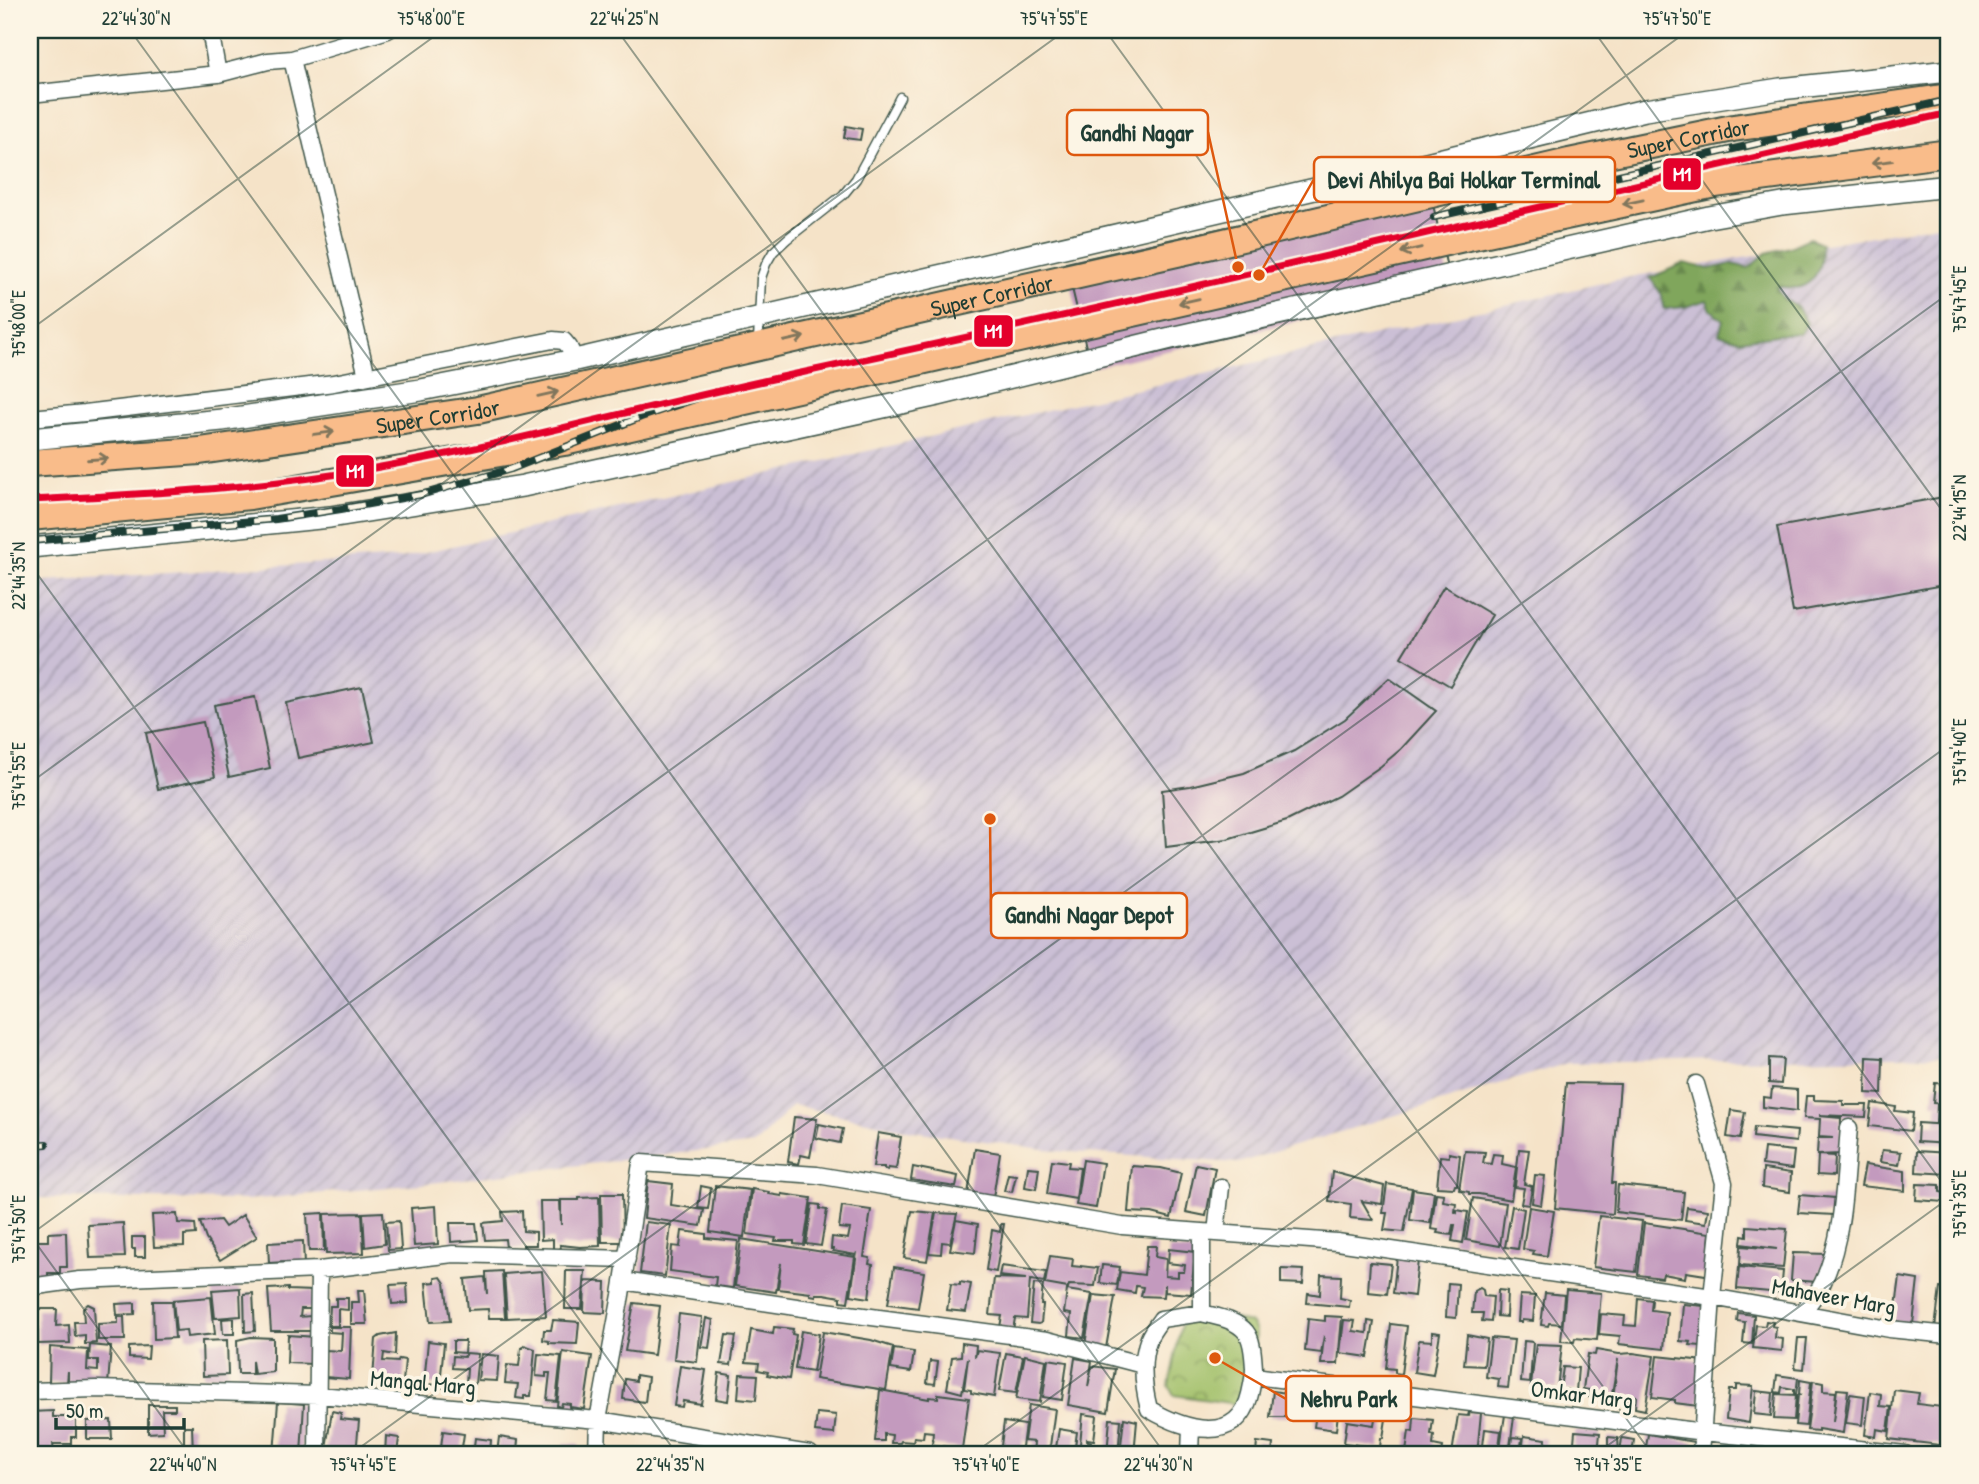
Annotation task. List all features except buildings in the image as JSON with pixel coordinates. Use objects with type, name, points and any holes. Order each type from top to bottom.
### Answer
[{"type":"main road","name":"Super Corridor","points":[[30,463],[200,451],[478,410],[1177,254],[1610,153],[1732,128],[1949,97]]},
{"type":"main road","name":"Super Corridor","points":[[30,517],[250,496],[564,442],[1455,240],[1715,184],[1949,153]]},
{"type":"street","points":[[210,30],[218,74]]},
{"type":"street","points":[[30,94],[218,74],[268,61],[292,59],[388,30]]},
{"type":"street","points":[[292,59],[367,376]]},
{"type":"street","points":[[30,439],[222,421],[421,390],[575,360],[1645,110],[1780,89],[1949,71]]},
{"type":"street","points":[[30,547],[330,517],[523,486],[938,395],[1150,343],[1709,217],[1782,204],[1949,186]]},
{"type":"street","points":[[30,418],[334,383],[553,340],[564,341],[575,360]]},
{"type":"street","points":[[1696,1084],[1724,1183],[1712,1297],[1701,1454]]},
{"type":"street","points":[[1802,1313],[1822,1284],[1836,1246],[1849,1128]]},
{"type":"street","name":"Mahaveer Marg","points":[[626,1259],[641,1163],[817,1175],[1122,1226],[1338,1242],[1712,1297],[1889,1329],[1949,1335]]},
{"type":"street","points":[[1202,1313],[1209,1232],[1221,1187]]},
{"type":"street","points":[[30,1287],[80,1280],[319,1270],[453,1254],[626,1259],[598,1420],[597,1454]]},
{"type":"street","points":[[317,1454],[319,1270]]},
{"type":"street","points":[[624,1281],[1047,1340],[1143,1365]]},
{"type":"street","points":[[1202,1313],[1231,1320],[1247,1332],[1253,1349],[1254,1376],[1247,1407],[1237,1420],[1221,1429],[1191,1427],[1168,1420],[1149,1409],[1144,1391],[1143,1365],[1149,1337],[1161,1319],[1202,1313]]},
{"type":"street","name":"Omkar Marg","points":[[1254,1376],[1703,1432],[1905,1454]]},
{"type":"street","name":"Mangal Marg","points":[[30,1391],[96,1389],[319,1395],[598,1420],[810,1454]]},
{"type":"street","points":[[1190,1454],[1191,1427]]},
{"type":"lane","points":[[758,347],[761,278],[773,252],[843,195],[856,178],[900,97]]},
{"type":"shaded area","points":[[1949,223],[1949,1056],[1568,1063],[1238,1163],[1057,1151],[913,1131],[793,1105],[755,1144],[422,1184],[247,1200],[30,1198],[30,582],[400,558],[1624,278]]},
{"type":"green space","points":[[1809,238],[1821,243],[1820,263],[1815,275],[1800,287],[1776,287],[1784,299],[1798,308],[1807,323],[1800,334],[1740,340],[1719,334],[1723,320],[1711,310],[1707,300],[1685,307],[1664,309],[1662,295],[1650,278],[1684,263],[1709,269],[1732,264],[1749,268],[1766,253],[1790,247]]},
{"type":"green space","points":[[1195,1313],[1251,1323],[1256,1330],[1253,1398],[1243,1405],[1174,1395],[1169,1386],[1181,1325]]},
{"type":"railway","points":[[1434,217],[1949,100]]},
{"type":"railway","points":[[1438,230],[1949,113]]},
{"type":"railway","points":[[30,541],[276,519],[424,494],[511,469],[641,417],[722,390]]},
{"type":"railway","points":[[30,1145],[46,1144]]},
{"type":"transit line","name":"M1","points":[[30,500],[239,486],[418,460],[1949,113]]},
{"type":"place","name":"Gandhi Nagar","points":[[1238,267]]},
{"type":"place","name":"Devi Ahilya Bai Holkar Terminal","points":[[1259,275]]},
{"type":"place","name":"Gandhi Nagar Depot","points":[[990,819]]},
{"type":"place","name":"Nehru Park","points":[[1215,1358]]}]
